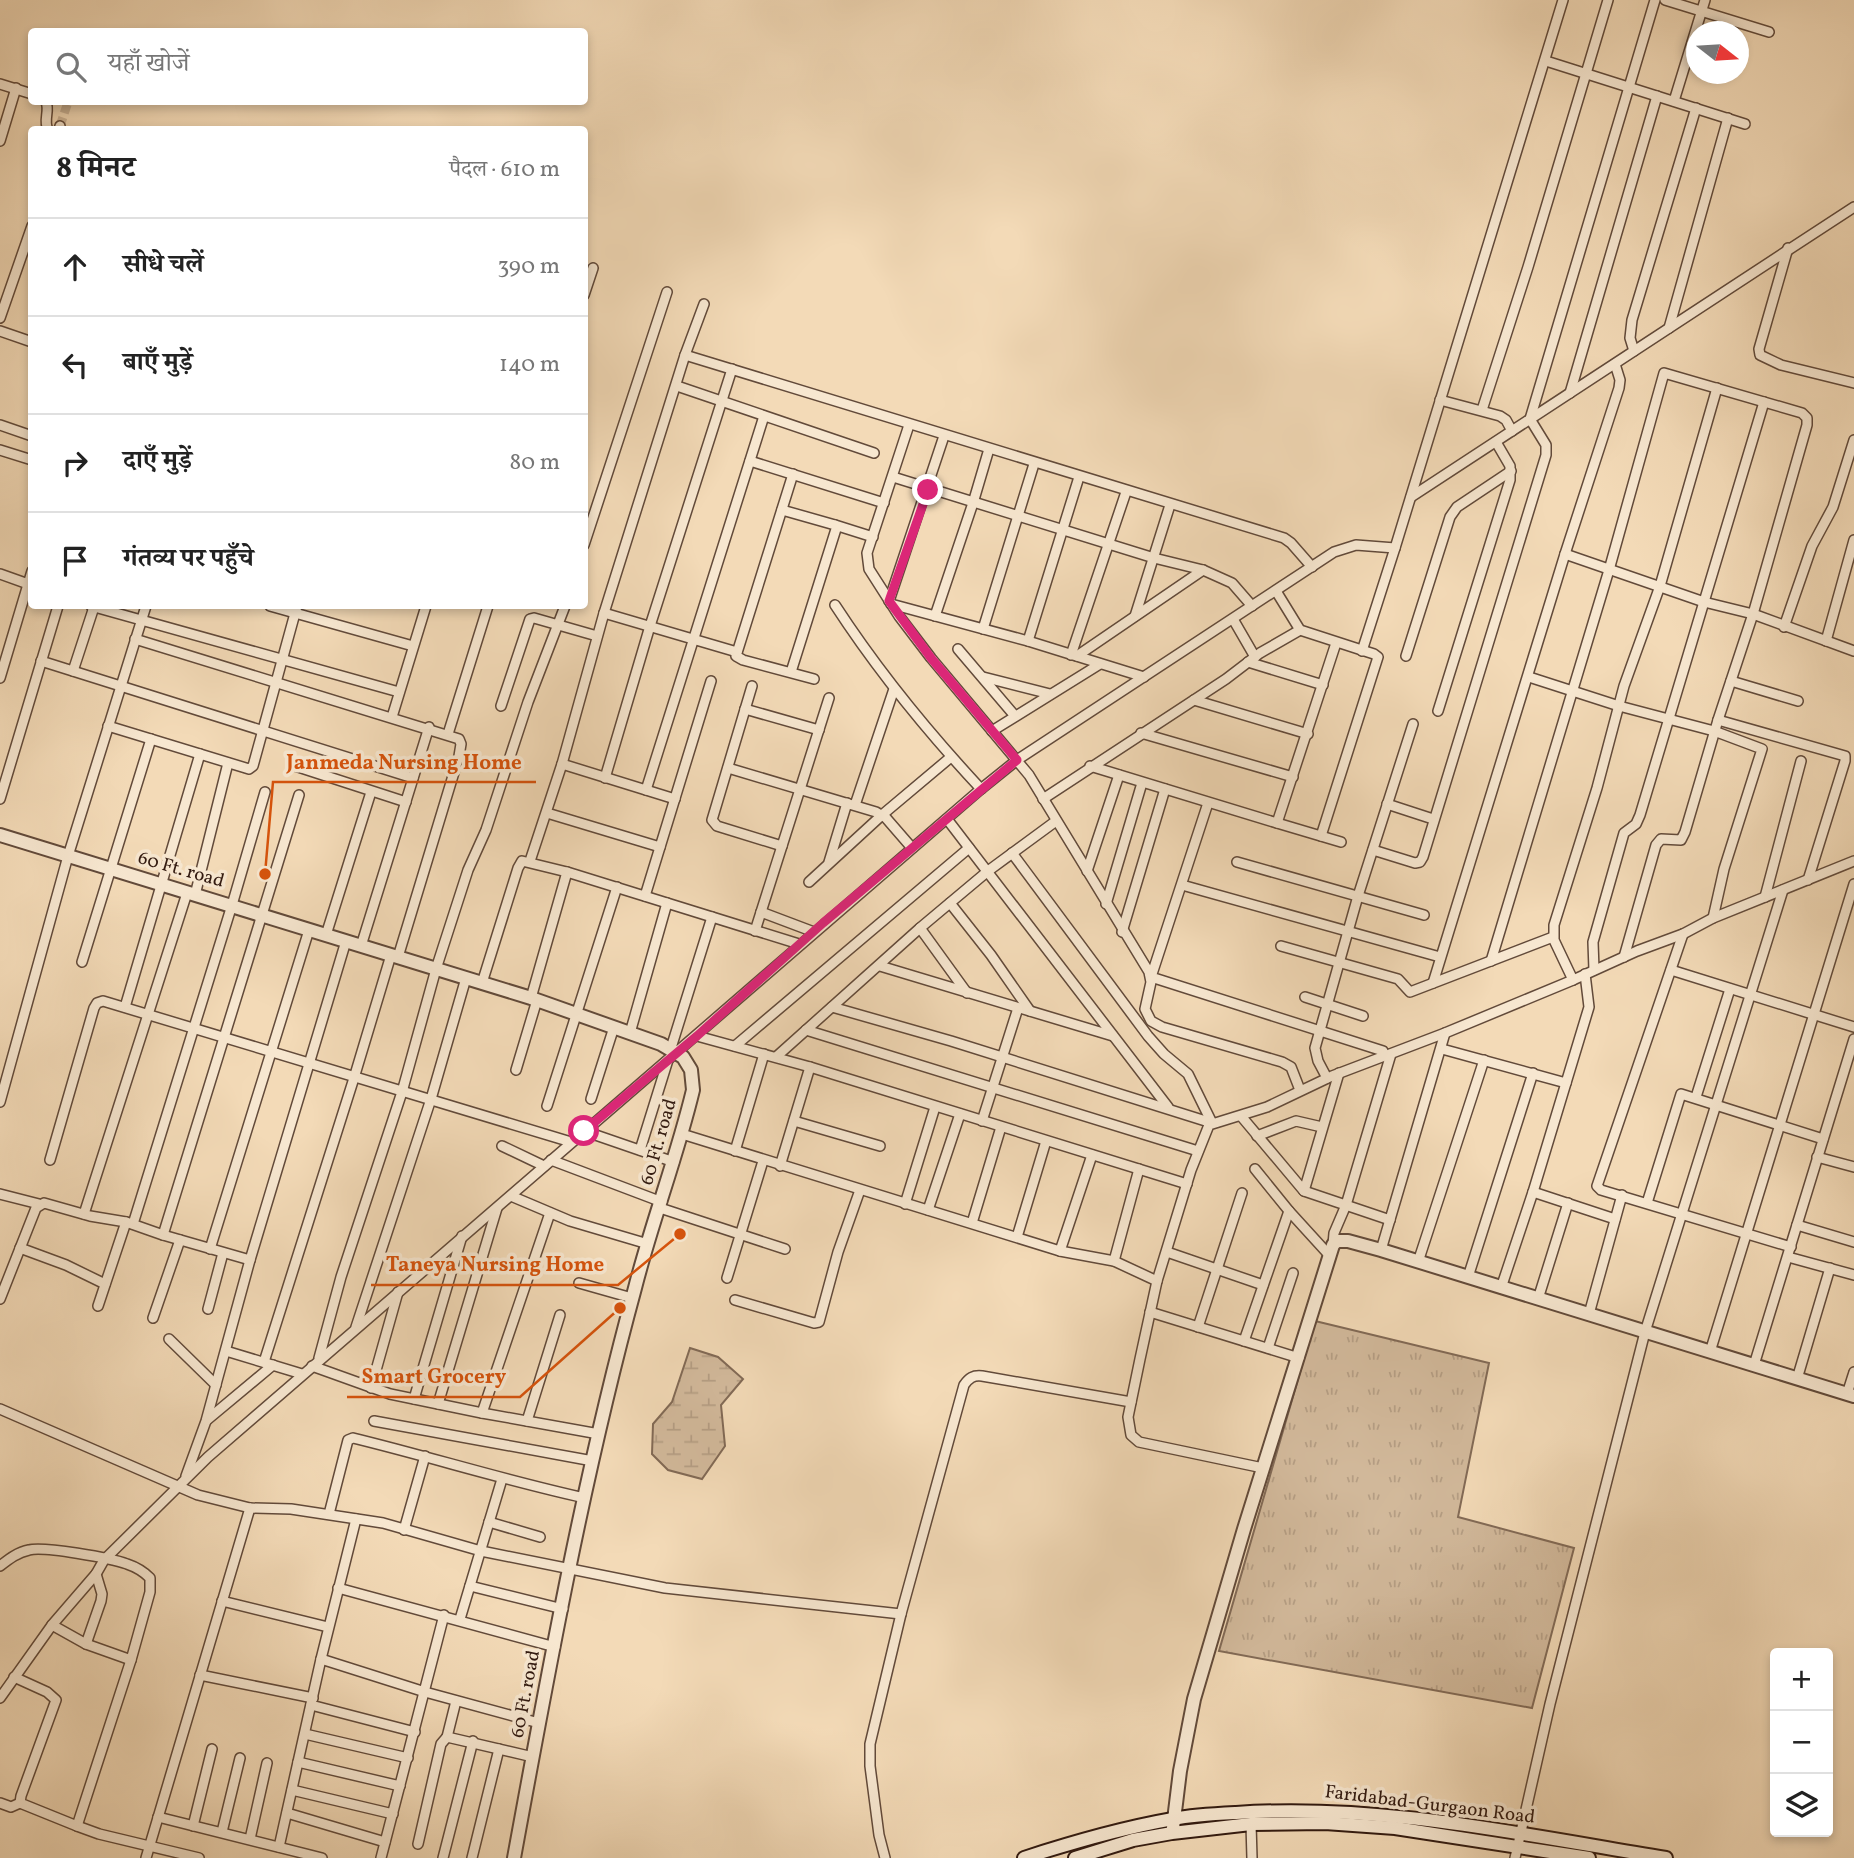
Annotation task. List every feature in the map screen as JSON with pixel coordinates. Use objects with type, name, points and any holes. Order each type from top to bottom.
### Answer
[{"type":"street","points":[[1362,650],[1563,0]]},
{"type":"street","points":[[1482,410],[1608,0]]},
{"type":"street","points":[[1373,850],[1418,863],[1423,857],[1546,455],[1546,445],[1530,419],[1655,0]]},
{"type":"street","points":[[1665,0],[1769,32]]},
{"type":"street","points":[[1674,101],[1705,0]]},
{"type":"street","points":[[1546,61],[1745,124]]},
{"type":"street","points":[[0,84],[28,92]]},
{"type":"street","points":[[0,141],[16,88]]},
{"type":"street","points":[[1570,393],[1657,96]]},
{"type":"street","points":[[46,105],[47,126]]},
{"type":"street","points":[[1634,351],[1630,338],[1632,320],[1696,108]]},
{"type":"street","points":[[1669,328],[1728,118]]},
{"type":"street","points":[[1411,497],[1854,206]]},
{"type":"street","points":[[0,318],[28,241]]},
{"type":"street","points":[[1788,248],[1759,349],[1760,355],[1781,365],[1854,383]]},
{"type":"street","points":[[588,283],[593,268]]},
{"type":"street","points":[[588,533],[667,292]]},
{"type":"street","points":[[530,861],[562,764],[604,612],[685,355],[704,304]]},
{"type":"street","points":[[0,331],[28,341]]},
{"type":"street","points":[[685,355],[1034,464],[1284,538],[1292,543],[1312,567]]},
{"type":"street","points":[[1433,983],[1619,388],[1620,380],[1615,364]]},
{"type":"street","points":[[606,778],[650,626],[732,369]]},
{"type":"street","points":[[1490,961],[1609,570],[1664,373],[1802,413],[1807,418],[1807,425],[1753,614],[1714,731],[1683,837],[1678,841],[1661,839],[1656,845],[1624,957]]},
{"type":"street","points":[[677,386],[874,453]]},
{"type":"street","points":[[1573,980],[1553,937],[1553,925],[1597,788],[1619,706],[1660,586],[1717,388]]},
{"type":"street","points":[[1440,400],[1504,418],[1512,431]]},
{"type":"street","points":[[1501,1288],[1590,1007],[1589,972],[1593,942],[1624,833],[1636,824],[1640,815],[1764,402]]},
{"type":"street","points":[[646,790],[764,416]]},
{"type":"street","points":[[0,425],[28,435]]},
{"type":"street","points":[[909,425],[867,553],[867,564],[890,603],[931,658],[1017,760],[1151,977],[1387,1053]]},
{"type":"street","points":[[890,603],[944,436]]},
{"type":"street","points":[[1784,626],[1812,546],[1833,507],[1854,440]]},
{"type":"street","points":[[1438,711],[1511,471],[1496,442]]},
{"type":"street","points":[[935,616],[989,449]]},
{"type":"street","points":[[1,453],[28,459]]},
{"type":"street","points":[[750,461],[884,503]]},
{"type":"street","points":[[983,629],[1034,464]]},
{"type":"street","points":[[1406,656],[1450,517],[1457,507],[1511,471]]},
{"type":"street","points":[[793,474],[737,652],[738,659],[814,679]]},
{"type":"street","points":[[893,477],[1154,558],[1203,570],[1232,583],[1252,606]]},
{"type":"street","points":[[1028,641],[1079,477]]},
{"type":"street","points":[[1074,656],[1126,492]]},
{"type":"street","points":[[1135,616],[1170,505]]},
{"type":"street","points":[[782,510],[873,537]]},
{"type":"street","points":[[791,672],[835,535],[835,525]]},
{"type":"street","points":[[1826,641],[1854,540]]},
{"type":"street","points":[[0,1698],[52,1625],[96,1574],[104,1560],[181,1484],[356,1327],[981,789],[1017,760],[1334,552],[1356,545],[1395,548]]},
{"type":"street","points":[[1565,554],[1704,602],[1753,614],[1854,651]]},
{"type":"street","points":[[1074,656],[1203,570]]},
{"type":"street","points":[[1,577],[28,584]]},
{"type":"street","points":[[0,678],[28,587]]},
{"type":"street","points":[[1276,591],[1300,630],[1377,655],[1379,660],[1321,836]]},
{"type":"street","points":[[890,603],[1028,641],[1144,677]]},
{"type":"street","points":[[835,605],[894,689],[981,789]]},
{"type":"street","points":[[0,799],[57,609]]},
{"type":"street","points":[[73,671],[92,609]]},
{"type":"street","points":[[104,609],[399,692]]},
{"type":"street","points":[[0,1102],[68,856],[145,609]]},
{"type":"street","points":[[108,726],[249,769],[253,766],[296,609],[413,646]]},
{"type":"street","points":[[392,717],[425,609]]},
{"type":"street","points":[[448,734],[487,609]]},
{"type":"street","points":[[315,1363],[402,1092],[436,969],[468,870],[486,830],[528,702],[564,609]]},
{"type":"street","points":[[604,612],[737,652]]},
{"type":"street","points":[[1233,618],[1252,660],[1323,685]]},
{"type":"street","points":[[501,706],[530,619],[559,624],[597,636]]},
{"type":"street","points":[[1043,799],[1300,630]]},
{"type":"street","points":[[135,639],[429,727],[459,738],[461,744],[354,1078],[268,1364],[206,1421]]},
{"type":"street","points":[[1277,823],[1336,643]]},
{"type":"street","points":[[958,649],[1015,716]]},
{"type":"street","points":[[41,661],[413,778]]},
{"type":"street","points":[[992,732],[1100,664]]},
{"type":"street","points":[[982,676],[1050,694]]},
{"type":"street","points":[[1528,677],[1619,706],[1714,731],[1762,749],[1724,869],[1713,918]]},
{"type":"street","points":[[645,896],[711,681]]},
{"type":"street","points":[[1731,681],[1798,701]]},
{"type":"street","points":[[752,686],[713,824],[782,846]]},
{"type":"street","points":[[828,863],[894,689]]},
{"type":"street","points":[[755,930],[829,698]]},
{"type":"street","points":[[1194,700],[1308,734]]},
{"type":"street","points":[[746,709],[819,730]]},
{"type":"street","points":[[1718,720],[1845,756],[1808,880]]},
{"type":"street","points":[[1328,1078],[1315,1052],[1358,896],[1413,724]]},
{"type":"street","points":[[362,946],[429,727]]},
{"type":"street","points":[[1141,733],[1293,777]]},
{"type":"street","points":[[82,962],[151,739]]},
{"type":"street","points":[[125,1007],[200,754]]},
{"type":"street","points":[[809,882],[951,757]]},
{"type":"street","points":[[1765,897],[1801,761]]},
{"type":"street","points":[[85,1213],[148,1015],[191,894],[228,763]]},
{"type":"street","points":[[562,764],[675,799]]},
{"type":"street","points":[[292,765],[406,803]]},
{"type":"street","points":[[1090,766],[1341,842]]},
{"type":"street","points":[[729,768],[882,815],[912,848]]},
{"type":"street","points":[[1087,871],[1119,775]]},
{"type":"street","points":[[1106,904],[1142,783]]},
{"type":"street","points":[[1122,932],[1165,789]]},
{"type":"street","points":[[98,1306],[130,1223],[194,1029],[265,792]]},
{"type":"street","points":[[326,935],[371,792]]},
{"type":"street","points":[[163,1235],[299,795]]},
{"type":"street","points":[[1208,803],[1151,977],[1145,1009],[1154,1023],[1282,1062],[1291,1067],[1300,1090]]},
{"type":"street","points":[[1387,804],[1433,819]]},
{"type":"street","points":[[547,813],[660,847]]},
{"type":"street","points":[[947,819],[1169,1108]]},
{"type":"street","points":[[776,1057],[920,928],[988,871],[1056,821]]},
{"type":"street","name":"60 Ft. road","points":[[0,835],[534,999],[630,1032],[688,1064],[693,1081],[682,1135],[632,1298],[599,1434],[514,1858]]},
{"type":"street","points":[[735,1046],[969,848]]},
{"type":"street","points":[[1012,853],[1148,1036],[1188,1074],[1212,1123]]},
{"type":"street","points":[[482,983],[518,868],[523,861],[568,872],[799,944]]},
{"type":"street","points":[[1264,1468],[1139,1442],[1130,1435],[1130,1402],[1157,1281],[1206,1129],[1212,1123],[1267,1107],[1339,1073],[1445,1033],[1683,934],[1713,918],[1854,861]]},
{"type":"street","points":[[1237,862],[1424,915]]},
{"type":"street","points":[[516,1070],[568,872]]},
{"type":"street","points":[[1710,1352],[1854,884]]},
{"type":"street","points":[[1182,885],[1440,957]]},
{"type":"street","points":[[547,1106],[617,887]]},
{"type":"street","points":[[1517,1846],[1553,1690],[1645,1332],[1783,890]]},
{"type":"street","points":[[630,1032],[667,903]]},
{"type":"street","points":[[950,903],[1030,1011]]},
{"type":"street","points":[[761,912],[814,932]]},
{"type":"street","points":[[640,1150],[712,917]]},
{"type":"street","points":[[920,928],[967,993]]},
{"type":"street","points":[[210,1249],[309,930]]},
{"type":"street","points":[[1683,934],[1598,1182],[1598,1189],[1745,1234],[1854,1275]]},
{"type":"street","points":[[1281,946],[1340,961],[1401,981],[1410,992],[1553,937]]},
{"type":"street","points":[[181,1484],[206,1421],[250,1260],[346,941]]},
{"type":"street","points":[[880,966],[1114,1036]]},
{"type":"street","points":[[1671,971],[1854,1027]]},
{"type":"street","points":[[356,1327],[431,1099],[466,978]]},
{"type":"street","points":[[1696,1097],[1730,989]]},
{"type":"street","points":[[1305,997],[1363,1016]]},
{"type":"street","points":[[50,1160],[94,1008],[97,1003],[103,1001],[571,1142]]},
{"type":"street","points":[[832,1007],[1003,1056],[1212,1123]]},
{"type":"street","points":[[982,1121],[1018,1008]]},
{"type":"street","points":[[591,1099],[614,1027]]},
{"type":"street","points":[[806,1030],[1198,1151]]},
{"type":"street","points":[[1381,1250],[1445,1033]]},
{"type":"street","points":[[697,1036],[810,1067],[1187,1184]]},
{"type":"street","points":[[1754,1365],[1854,1039]]},
{"type":"street","points":[[1441,1049],[1566,1083]]},
{"type":"street","points":[[1172,1833],[1194,1699],[1332,1251],[1336,1228],[1346,1205],[1387,1053]]},
{"type":"street","points":[[735,1151],[764,1054]]},
{"type":"street","points":[[1418,1262],[1484,1060]]},
{"type":"street","points":[[780,1166],[810,1067]]},
{"type":"street","points":[[1304,1191],[1339,1073]]},
{"type":"street","points":[[1468,1277],[1534,1073]]},
{"type":"street","points":[[1647,1203],[1679,1096],[1685,1094],[1696,1097],[1823,1139]]},
{"type":"street","points":[[905,1204],[934,1107]]},
{"type":"street","points":[[928,1210],[960,1114]]},
{"type":"street","points":[[1241,1116],[1304,1191],[1390,1220]]},
{"type":"street","points":[[794,1121],[880,1146]]},
{"type":"street","points":[[1257,1136],[1296,1121],[1322,1128]]},
{"type":"street","points":[[972,1223],[1001,1126]]},
{"type":"street","points":[[584,1131],[674,1162]]},
{"type":"street","points":[[682,1135],[1060,1251],[1114,1261],[1157,1281]]},
{"type":"street","points":[[1017,1237],[1046,1141]]},
{"type":"street","points":[[502,1146],[785,1250]]},
{"type":"street","points":[[1060,1251],[1092,1155]]},
{"type":"street","points":[[1817,1157],[1854,1167]]},
{"type":"street","points":[[727,1278],[763,1161]]},
{"type":"street","points":[[1114,1261],[1139,1169]]},
{"type":"street","points":[[1255,1169],[1289,1211],[1332,1251]]},
{"type":"street","points":[[735,1300],[818,1322],[838,1252],[860,1190]]},
{"type":"street","points":[[1533,1192],[1615,1219]]},
{"type":"street","points":[[1198,1327],[1242,1193]]},
{"type":"street","points":[[0,1194],[130,1223],[250,1260]]},
{"type":"street","points":[[1589,1314],[1622,1195]]},
{"type":"street","points":[[511,1196],[570,1221],[648,1244]]},
{"type":"street","points":[[1538,1299],[1568,1203]]},
{"type":"street","points":[[0,1299],[39,1204]]},
{"type":"street","points":[[438,1404],[497,1207]]},
{"type":"street","points":[[1244,1341],[1289,1211]]},
{"type":"street","points":[[482,1413],[550,1213]]},
{"type":"street","points":[[1797,1225],[1854,1242]]},
{"type":"street","points":[[414,1399],[463,1236]]},
{"type":"street","points":[[153,1318],[180,1240]]},
{"type":"street","points":[[1332,1251],[1342,1240],[1381,1250],[1851,1395],[1854,1372]]},
{"type":"street","points":[[20,1248],[66,1265],[105,1284]]},
{"type":"street","points":[[1167,1252],[1263,1285]]},
{"type":"street","points":[[208,1309],[223,1253]]},
{"type":"street","points":[[1797,1378],[1830,1268]]},
{"type":"street","points":[[1268,1348],[1293,1273]]},
{"type":"street","points":[[579,1283],[632,1298]]},
{"type":"street","points":[[371,1388],[399,1290]]},
{"type":"street","points":[[1150,1312],[1299,1358]]},
{"type":"street","points":[[527,1421],[560,1315]]},
{"type":"street","points":[[169,1339],[216,1385]]},
{"type":"street","points":[[226,1351],[302,1374]]},
{"type":"street","points":[[315,1363],[371,1388],[414,1399],[599,1434]]},
{"type":"street","points":[[886,1858],[879,1835],[869,1755],[872,1734],[901,1614],[964,1385],[969,1379],[982,1376],[1130,1402]]},
{"type":"street","points":[[0,1409],[181,1484],[198,1495],[250,1508],[291,1508],[356,1519],[481,1551],[665,1588],[901,1614]]},
{"type":"street","points":[[374,1421],[593,1461]]},
{"type":"street","points":[[329,1514],[350,1439],[585,1498]]},
{"type":"street","points":[[404,1530],[425,1456]]},
{"type":"street","points":[[460,1619],[502,1479]]},
{"type":"street","points":[[146,1858],[250,1508]]},
{"type":"street","points":[[279,1847],[328,1627],[356,1519]]},
{"type":"street","points":[[489,1522],[540,1537]]},
{"type":"street","points":[[1,1564],[16,1554],[36,1549],[130,1565],[150,1578],[150,1592],[131,1660],[78,1826]]},
{"type":"street","points":[[86,1644],[102,1601],[96,1574]]},
{"type":"street","points":[[470,1586],[563,1609]]},
{"type":"street","points":[[338,1588],[555,1647]]},
{"type":"street","points":[[222,1601],[328,1627]]},
{"type":"street","points":[[381,1858],[444,1615]]},
{"type":"street","points":[[52,1625],[86,1644],[131,1660]]},
{"type":"street","points":[[321,1659],[425,1692],[540,1723]]},
{"type":"street","points":[[200,1675],[312,1702],[415,1732]]},
{"type":"street","points":[[14,1677],[47,1692],[56,1700],[20,1803]]},
{"type":"street","points":[[418,1844],[441,1744],[447,1737],[456,1701]]},
{"type":"street","points":[[305,1734],[408,1758]]},
{"type":"street","points":[[447,1737],[533,1757]]},
{"type":"street","points":[[443,1858],[473,1741]]},
{"type":"street","points":[[193,1826],[212,1749]]},
{"type":"street","points":[[472,1858],[499,1749]]},
{"type":"street","points":[[222,1832],[240,1758]]},
{"type":"street","points":[[299,1762],[400,1786]]},
{"type":"street","points":[[250,1839],[267,1763]]},
{"type":"street","points":[[292,1790],[393,1814]]},
{"type":"street","points":[[0,1803],[11,1807],[20,1803],[99,1834],[199,1858]]},
{"type":"street","name":"Faridabad-Gurgaon Road","points":[[1024,1858],[1080,1840],[1174,1818],[1306,1810],[1374,1814],[1517,1846],[1666,1858]]},
{"type":"street","points":[[287,1813],[385,1842]]},
{"type":"street","points":[[158,1817],[279,1847],[291,1854],[322,1858]]},
{"type":"street","name":"Faridabad-Gurgaon Road","points":[[1075,1858],[1133,1840],[1172,1833],[1251,1824],[1325,1823],[1395,1828],[1589,1858]]},
{"type":"street","points":[[1251,1824],[1252,1858]]},
{"type":"green space","points":[[1315,1321],[1489,1363],[1458,1517],[1574,1548],[1532,1708],[1219,1651]]},
{"type":"green space","points":[[690,1348],[718,1357],[743,1379],[721,1405],[725,1446],[702,1479],[668,1470],[652,1454],[653,1424],[672,1402]]},
{"type":"tunnel","points":[[60,126],[67,105]]},
{"type":"place","name":"Janmeda Nursing Home","points":[[265,874]]},
{"type":"place","name":"Taneya Nursing Home","points":[[680,1234]]},
{"type":"place","name":"Smart Grocery","points":[[620,1308]]},
{"type":"route","points":[[584,1131],[697,1036],[823,923],[1017,760],[931,658],[889,601],[928,490]]}]
